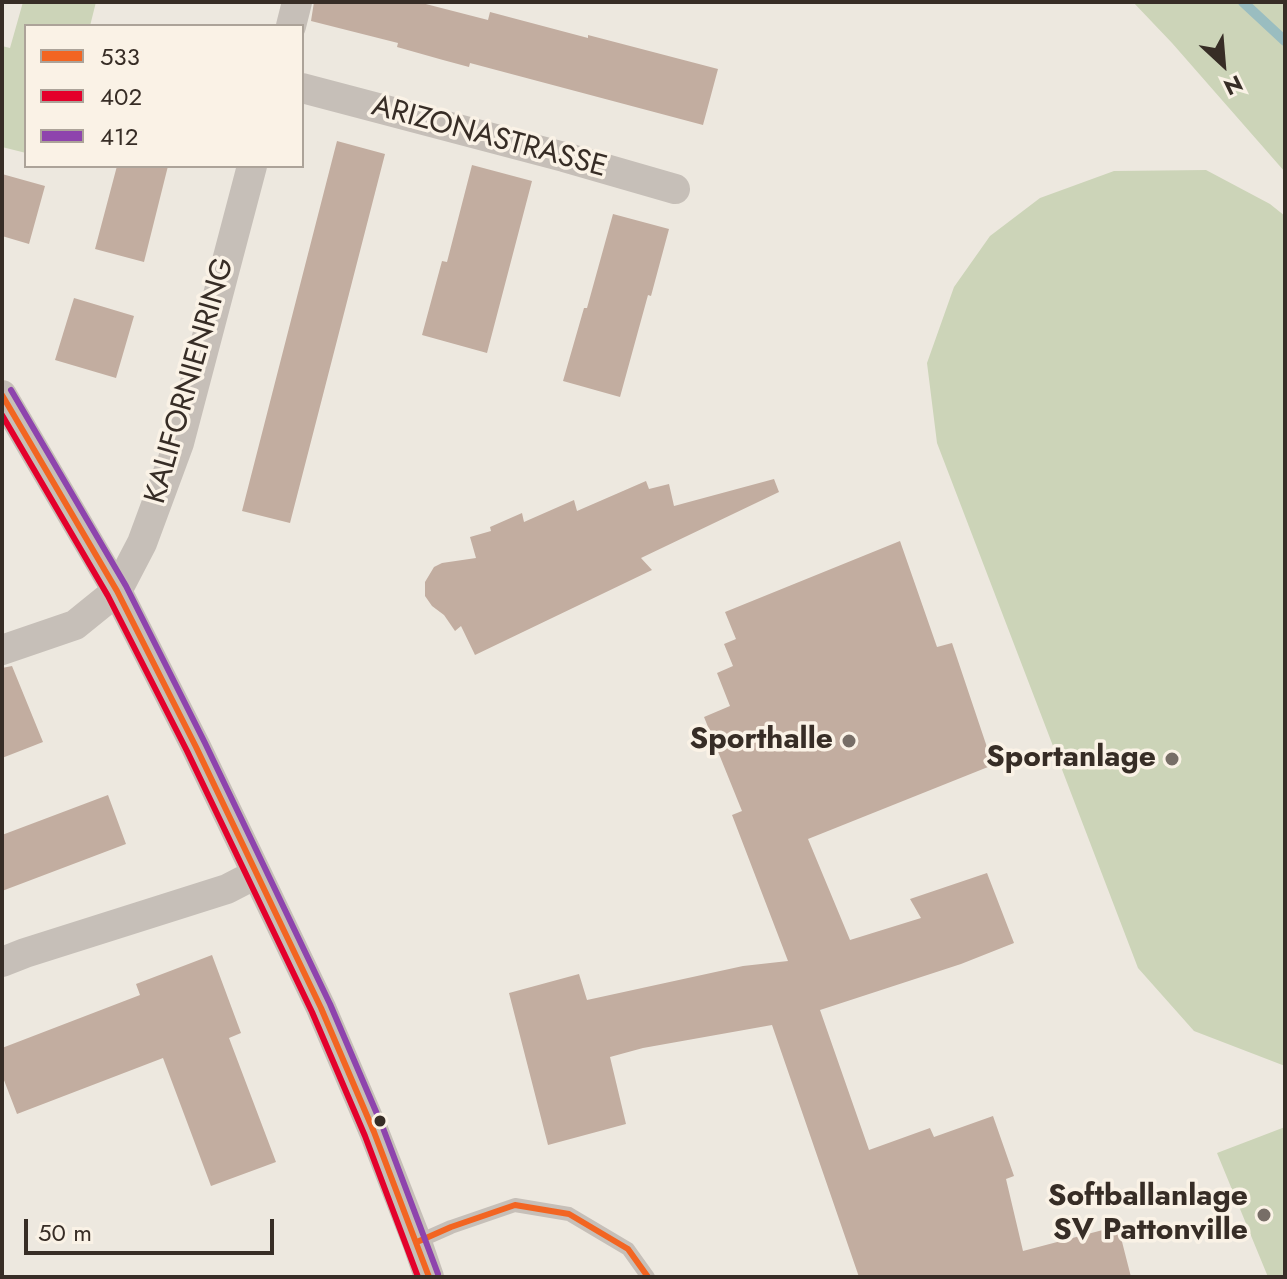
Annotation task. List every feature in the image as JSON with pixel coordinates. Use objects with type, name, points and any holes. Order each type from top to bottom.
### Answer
[{"type":"street","points":[[292,24],[297,2]]},
{"type":"street","name":"ARIZONASTRASSE","points":[[304,89],[675,189]]},
{"type":"street","name":"KALIFORNIENRING","points":[[117,591],[142,543],[179,443],[251,168]]},
{"type":"street","points":[[2,395],[117,591],[196,747],[321,1008],[374,1132],[429,1277]]},
{"type":"street","points":[[2,650],[75,625],[117,591]]},
{"type":"street","points":[[2,962],[227,889],[256,874]]},
{"type":"lane","points":[[417,1242],[515,1205],[569,1214],[628,1249],[648,1277]]},
{"type":"green space","points":[[23,2],[96,2],[90,24],[24,24],[24,152],[2,147],[2,46],[10,48]]},
{"type":"green space","points":[[1133,2],[1285,2],[1285,172],[1172,43]]},
{"type":"green space","name":"Sportanlage","points":[[1206,170],[1270,204],[1285,216],[1285,1066],[1194,1031],[1138,968],[937,443],[927,363],[954,287],[990,236],[1040,198],[1114,171]]},
{"type":"green space","name":"Softballanlage SV Pattonville","points":[[1285,1127],[1285,1277],[1268,1277],[1217,1153]]},
{"type":"building","points":[[314,2],[418,2],[488,20],[490,12],[718,69],[703,125],[470,63],[469,67],[397,47],[398,43],[311,21]]},
{"type":"building","points":[[337,141],[385,154],[290,523],[242,511]]},
{"type":"building","points":[[472,165],[532,181],[487,353],[422,335],[442,261],[447,262]]},
{"type":"building","points":[[116,168],[168,168],[144,262],[95,249]]},
{"type":"building","points":[[2,174],[45,186],[29,244],[2,236]]},
{"type":"building","points":[[613,214],[669,229],[620,397],[563,381]]},
{"type":"building","points":[[74,298],[134,316],[116,378],[55,360]]},
{"type":"building","points":[[774,479],[779,492],[641,558],[652,570],[475,655],[461,626],[455,631],[425,596],[425,582],[434,567],[476,558],[470,537],[491,531],[490,527],[522,513],[524,522],[574,500],[577,511],[646,481],[649,489],[669,484],[674,506]]},
{"type":"building","points":[[900,541],[937,647],[952,643],[993,765],[808,839],[850,940],[921,918],[910,899],[987,873],[1014,943],[961,964],[820,1010],[869,1150],[930,1128],[934,1137],[993,1116],[1014,1176],[1006,1179],[1023,1251],[1118,1226],[1131,1277],[859,1277],[772,1025],[643,1048],[610,1057],[626,1124],[548,1145],[509,993],[579,974],[587,1000],[743,966],[788,961],[732,815],[742,811],[704,717],[730,706],[717,673],[733,666],[724,644],[736,639],[725,612]]},
{"type":"building","points":[[12,666],[43,742],[2,758],[2,668]]},
{"type":"building","points":[[108,795],[126,844],[2,891],[2,835]]},
{"type":"building","points":[[212,955],[241,1033],[229,1038],[276,1162],[211,1186],[163,1058],[17,1114],[2,1075],[2,1048],[140,995],[136,984]]},
{"type":"waterway","points":[[1243,2],[1285,41]]},
{"type":"transit line","name":"412","points":[[11,390],[126,586],[205,743],[330,1004],[383,1128],[438,1274]]},
{"type":"transit line","name":"533","points":[[2,395],[117,591],[196,747],[321,1008],[374,1132],[429,1277]]},
{"type":"transit line","name":"402","points":[[2,415],[108,596],[187,751],[312,1012],[365,1136],[418,1277]]},
{"type":"transit line","name":"533","points":[[417,1242],[515,1205],[569,1214],[628,1249],[648,1277]]},
{"type":"place","name":"Sporthalle","points":[[849,741]]},
{"type":"place","name":"Sportanlage","points":[[1172,759]]},
{"type":"place","name":"Softballanlage SV Pattonville","points":[[1264,1215]]}]
